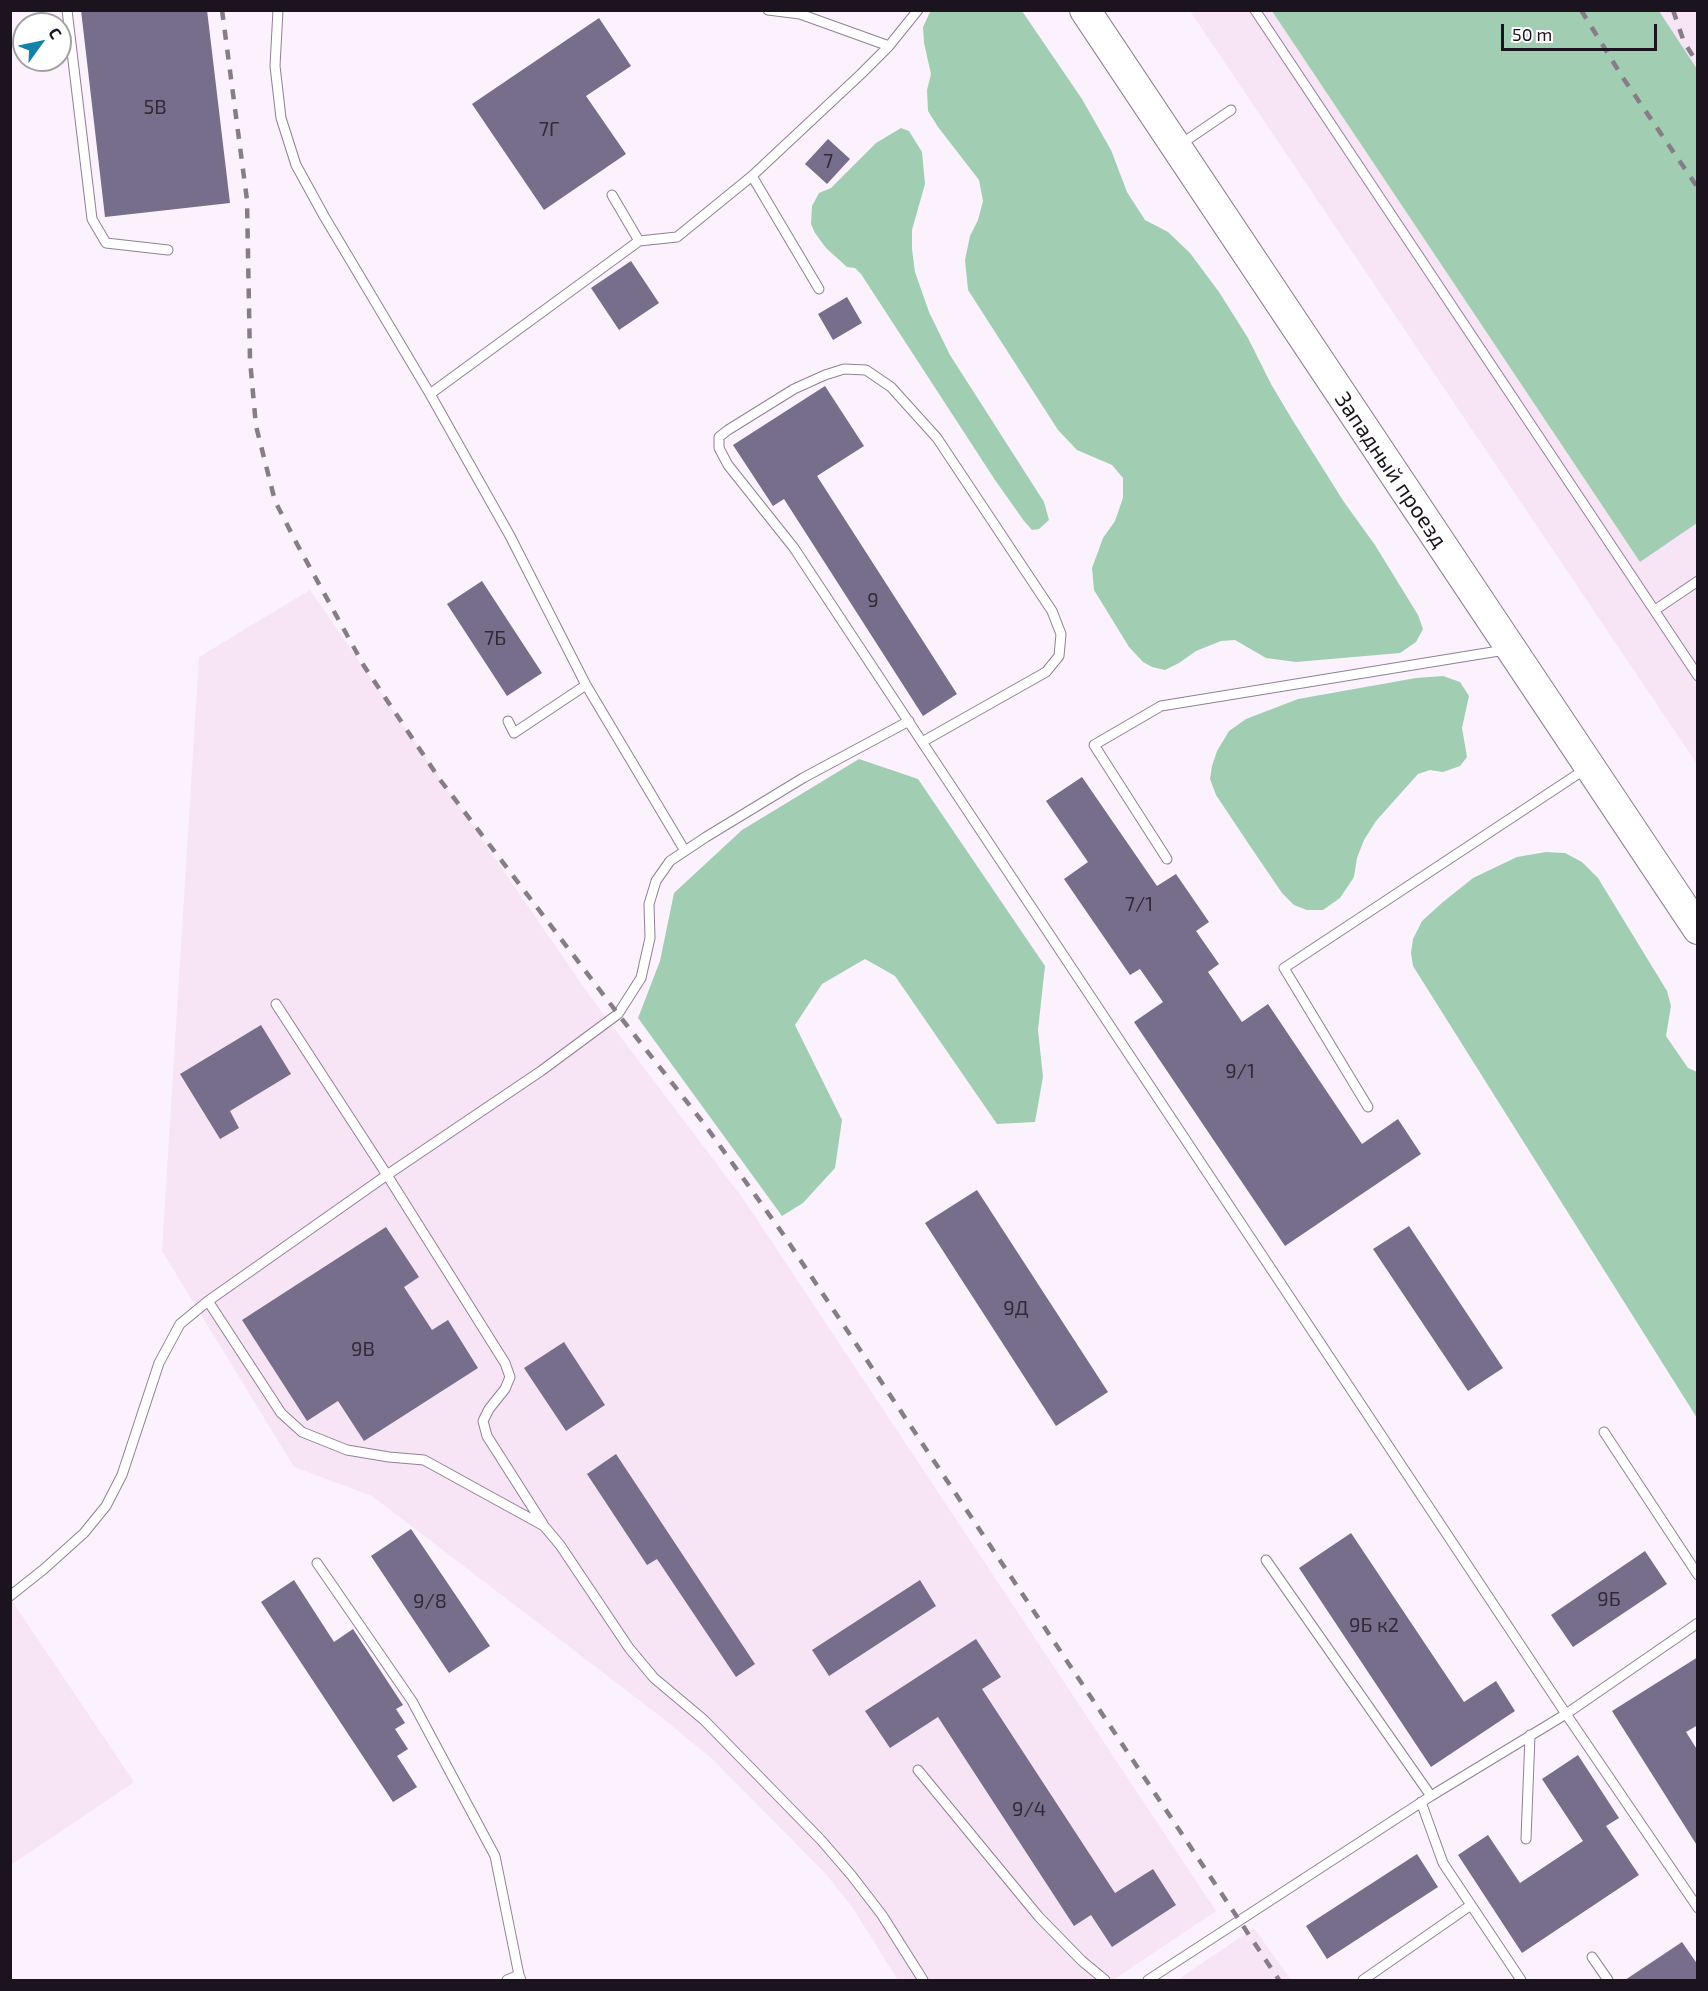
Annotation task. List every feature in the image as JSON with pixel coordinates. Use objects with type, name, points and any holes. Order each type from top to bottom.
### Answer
[{"type":"main road","name":"Западный проезд","points":[[1085,10],[1698,929]]},
{"type":"lane","points":[[67,10],[92,219],[106,243],[168,250]]},
{"type":"lane","points":[[278,10],[275,66],[279,107],[296,165],[510,536],[586,685],[685,851]]},
{"type":"lane","points":[[768,10],[800,14],[889,46]]},
{"type":"lane","points":[[430,394],[639,241],[677,237],[752,176],[889,46],[918,10]]},
{"type":"lane","points":[[1255,10],[1698,676]]},
{"type":"lane","points":[[1176,148],[1231,110]]},
{"type":"lane","points":[[752,176],[819,289]]},
{"type":"lane","points":[[612,195],[639,241]]},
{"type":"lane","points":[[922,742],[1046,672],[1059,656],[1060,634],[1052,610],[937,438],[891,387],[866,370],[844,369],[794,389],[718,437],[719,447],[728,465],[794,548],[909,721],[922,742],[1566,1714],[1698,1908]]},
{"type":"lane","points":[[1654,610],[1698,581]]},
{"type":"lane","points":[[1167,859],[1094,745],[1161,706],[1510,649]]},
{"type":"lane","points":[[508,721],[514,733],[586,685]]},
{"type":"lane","points":[[10,1596],[84,1533],[106,1506],[122,1475],[159,1363],[180,1324],[208,1301],[387,1175],[541,1071],[618,1014],[641,978],[650,938],[649,904],[656,881],[670,861],[803,778],[909,721]]},
{"type":"lane","points":[[1368,1107],[1284,968],[1589,767]]},
{"type":"lane","points":[[276,1004],[506,1363],[510,1377],[505,1389],[489,1408],[483,1421],[487,1436],[544,1526],[560,1545],[629,1648],[654,1678],[704,1720],[821,1840],[852,1875],[882,1916],[923,1980]]},
{"type":"lane","points":[[208,1301],[281,1413],[302,1432],[347,1450],[424,1460],[544,1526]]},
{"type":"lane","points":[[1604,1432],[1698,1575]]},
{"type":"lane","points":[[1266,1560],[1431,1796]]},
{"type":"lane","points":[[317,1563],[412,1701],[495,1856],[520,1978],[507,1980]]},
{"type":"lane","points":[[1148,1980],[1421,1802],[1566,1714],[1698,1623]]},
{"type":"lane","points":[[1526,1839],[1530,1735]]},
{"type":"lane","points":[[918,1770],[1039,1917],[1082,1961],[1105,1980]]},
{"type":"lane","points":[[1421,1802],[1443,1863],[1521,1980]]},
{"type":"lane","points":[[1363,1980],[1471,1905]]},
{"type":"lane","points":[[1592,1957],[1608,1980]]},
{"type":"shaded area","points":[[1190,11],[1697,11],[1697,764],[1485,449]]},
{"type":"shaded area","points":[[310,590],[592,999],[744,1200],[1216,1911],[1113,1980],[898,1980],[852,1907],[825,1873],[710,1757],[656,1713],[372,1496],[294,1467],[162,1251],[199,657]]},
{"type":"shaded area","points":[[10,1598],[134,1782],[11,1865],[10,1865]]},
{"type":"shaded area","points":[[1254,1928],[1291,1980],[1177,1980]]},
{"type":"green space","points":[[931,10],[1022,11],[1082,99],[1111,150],[1127,192],[1145,220],[1168,232],[1190,253],[1219,292],[1248,338],[1293,421],[1418,615],[1423,629],[1416,642],[1400,653],[1296,662],[1266,658],[1235,640],[1221,641],[1196,651],[1165,670],[1143,662],[1129,647],[1094,590],[1092,568],[1103,538],[1115,521],[1123,498],[1123,478],[1112,465],[1077,450],[1058,430],[968,290],[965,260],[970,236],[978,220],[983,201],[979,180],[928,111],[927,90],[931,74],[923,27]]},
{"type":"green space","points":[[1272,11],[1659,11],[1697,69],[1697,523],[1640,562]]},
{"type":"green space","points":[[901,128],[909,131],[922,152],[925,184],[912,230],[915,272],[929,312],[950,355],[1044,502],[1049,520],[1039,529],[1032,530],[995,480],[861,274],[855,268],[847,267],[826,248],[811,224],[812,206],[819,193],[831,188],[876,143]]},
{"type":"green space","points":[[1443,676],[1460,682],[1469,696],[1462,728],[1467,757],[1460,766],[1443,772],[1430,770],[1418,774],[1376,821],[1364,840],[1357,858],[1354,877],[1340,898],[1323,910],[1307,910],[1294,905],[1282,893],[1216,795],[1210,779],[1217,751],[1229,731],[1246,719],[1298,699],[1416,678]]},
{"type":"green space","points":[[859,759],[918,779],[1045,966],[1038,1030],[1043,1077],[1035,1122],[997,1124],[895,976],[865,959],[822,984],[795,1025],[842,1120],[835,1168],[803,1203],[782,1216],[638,1018],[660,961],[674,893],[742,830]]},
{"type":"green space","points":[[1546,852],[1565,853],[1582,862],[1598,878],[1667,991],[1671,1006],[1666,1036],[1688,1068],[1697,1072],[1697,1418],[1413,966],[1411,953],[1413,939],[1422,921],[1443,902],[1473,878],[1517,857]]},
{"type":"building","points":[[81,10],[207,10],[230,203],[105,217]]},
{"type":"building","points":[[599,18],[631,66],[586,96],[626,154],[544,210],[472,104]]},
{"type":"building","points":[[828,139],[850,159],[827,184],[805,164]]},
{"type":"building","points":[[631,261],[659,303],[619,330],[591,288]]},
{"type":"building","points":[[847,297],[862,323],[833,340],[818,314]]},
{"type":"building","points":[[825,386],[864,446],[817,476],[957,694],[923,716],[784,499],[773,506],[733,445]]},
{"type":"building","points":[[482,581],[542,673],[507,696],[447,604]]},
{"type":"building","points":[[1082,777],[1157,886],[1176,874],[1209,922],[1196,931],[1219,964],[1208,972],[1242,1022],[1268,1004],[1362,1144],[1398,1119],[1421,1154],[1285,1246],[1134,1022],[1163,1002],[1140,969],[1130,975],[1064,879],[1088,862],[1046,801]]},
{"type":"building","points":[[261,1025],[291,1074],[230,1111],[239,1128],[220,1139],[180,1074]]},
{"type":"building","points":[[977,1190],[1108,1392],[1056,1426],[925,1223]]},
{"type":"building","points":[[1409,1226],[1503,1368],[1468,1391],[1373,1249]]},
{"type":"building","points":[[386,1227],[419,1277],[404,1287],[432,1330],[448,1320],[478,1368],[364,1441],[338,1401],[307,1421],[242,1320]]},
{"type":"building","points":[[564,1342],[605,1405],[566,1431],[524,1368]]},
{"type":"building","points":[[616,1454],[755,1664],[736,1677],[657,1559],[647,1565],[587,1474]]},
{"type":"building","points":[[411,1529],[490,1646],[449,1673],[371,1556]]},
{"type":"building","points":[[1351,1533],[1464,1702],[1496,1681],[1515,1711],[1431,1767],[1299,1568]]},
{"type":"building","points":[[1645,1551],[1667,1584],[1573,1647],[1551,1615]]},
{"type":"building","points":[[294,1580],[334,1642],[353,1629],[403,1705],[396,1709],[405,1723],[395,1729],[408,1749],[397,1756],[417,1787],[393,1802],[261,1602]]},
{"type":"building","points":[[920,1580],[936,1606],[829,1676],[812,1650]]},
{"type":"building","points":[[976,1639],[1001,1677],[982,1689],[1115,1893],[1153,1869],[1176,1905],[1112,1947],[1091,1915],[1074,1926],[938,1717],[890,1748],[865,1711]]},
{"type":"building","points":[[1698,1657],[1698,1725],[1686,1732],[1698,1751],[1698,1847],[1612,1711]]},
{"type":"building","points":[[1578,1755],[1619,1818],[1606,1826],[1639,1875],[1522,1953],[1458,1855],[1488,1835],[1520,1883],[1583,1841],[1542,1779]]},
{"type":"building","points":[[1417,1854],[1438,1887],[1327,1959],[1306,1926]]},
{"type":"building","points":[[1682,1942],[1698,1965],[1698,1980],[1625,1980]]},
{"type":"railway","points":[[222,10],[247,200],[250,360],[256,426],[275,501],[297,544],[364,666],[441,781],[705,1125],[783,1234],[1279,1980]]},
{"type":"railway","points":[[1581,10],[1623,78],[1698,188]]},
{"type":"railway","points":[[1673,10],[1684,42],[1698,64]]}]
